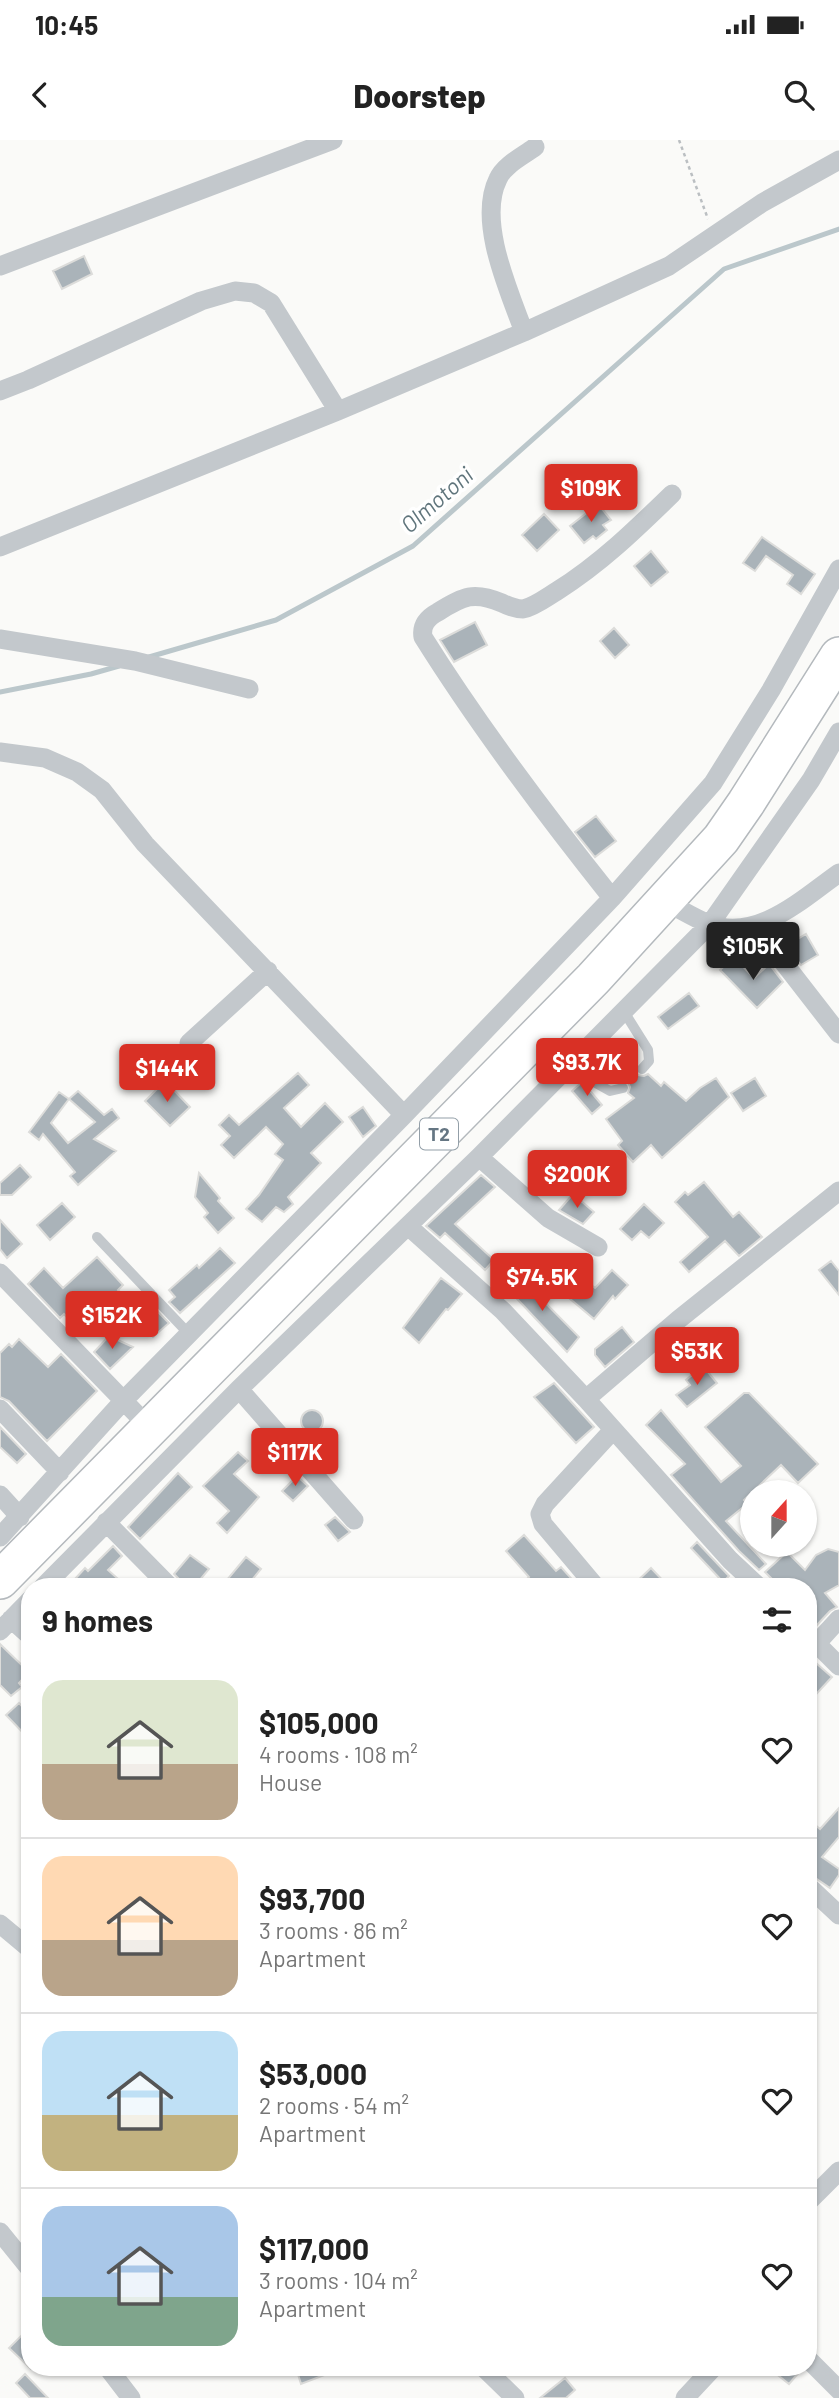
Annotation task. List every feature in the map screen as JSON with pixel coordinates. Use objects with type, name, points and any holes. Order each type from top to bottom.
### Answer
[{"type":"highway","name":"T2","points":[[0,1580],[150,1428],[284,1264],[593,979],[666,902],[721,839],[730,793],[839,656]]},
{"type":"street","points":[[0,266],[333,140]]},
{"type":"street","points":[[524,332],[501,268],[491,230],[492,207],[498,177],[535,147]]},
{"type":"street","points":[[0,547],[338,411],[524,332],[669,266],[762,203],[839,160]]},
{"type":"street","points":[[0,391],[201,301],[235,291],[254,293],[271,303],[338,411]]},
{"type":"street","points":[[612,898],[537,801],[446,675],[423,637],[422,630],[430,616],[454,601],[473,595],[487,596],[524,609],[544,599],[588,571],[626,539],[671,494]]},
{"type":"street","points":[[0,1537],[189,1334],[284,1264],[404,1115],[612,898],[730,793],[771,690],[839,569]]},
{"type":"street","points":[[0,639],[135,661],[249,689]]},
{"type":"street","points":[[52,1578],[239,1389],[479,1157],[710,924],[811,780],[839,732]]},
{"type":"street","points":[[0,751],[45,758],[78,772],[102,790],[145,844],[404,1115]]},
{"type":"street","points":[[666,902],[710,924],[741,929],[755,927],[839,873]]},
{"type":"street","points":[[755,927],[839,1034]]},
{"type":"street","points":[[189,1043],[268,971]]},
{"type":"street","points":[[479,1157],[548,1217],[598,1247]]},
{"type":"street","points":[[586,1399],[678,1320],[839,1191]]},
{"type":"street","points":[[408,1226],[503,1311],[586,1399],[712,1541],[750,1578]]},
{"type":"street","points":[[0,1273],[150,1428]]},
{"type":"street","points":[[239,1389],[354,1520]]},
{"type":"street","points":[[0,1409],[60,1472]]},
{"type":"street","points":[[588,1578],[543,1524],[540,1514],[545,1504],[613,1430]]},
{"type":"street","points":[[0,1495],[20,1517]]},
{"type":"street","points":[[106,1522],[161,1578]]},
{"type":"street","points":[[6,1625],[21,1609]]},
{"type":"street","points":[[817,1636],[839,1619]]},
{"type":"street","points":[[817,1643],[839,1666]]},
{"type":"street","points":[[817,1894],[839,1915]]},
{"type":"street","points":[[0,1924],[21,1942]]},
{"type":"street","points":[[817,2193],[839,2171]]},
{"type":"street","points":[[0,2232],[21,2258]]},
{"type":"street","points":[[817,2368],[839,2390]]},
{"type":"street","points":[[114,2376],[131,2398]]},
{"type":"street","points":[[492,2376],[515,2398]]},
{"type":"street","points":[[688,2397],[706,2376]]},
{"type":"lane","points":[[622,1010],[648,1050],[649,1061],[642,1069]]},
{"type":"lane","points":[[567,1067],[610,1091],[623,1088]]},
{"type":"lane","points":[[97,1237],[189,1334]]},
{"type":"path","points":[[679,140],[715,235]]},
{"type":"building","points":[[84,256],[92,274],[62,289],[53,271]]},
{"type":"building","points":[[598,504],[611,520],[603,525],[607,530],[596,539],[593,536],[584,543],[570,526]]},
{"type":"building","points":[[544,514],[559,530],[537,551],[522,535]]},
{"type":"building","points":[[762,537],[815,574],[801,594],[787,584],[793,575],[766,556],[755,571],[743,563]]},
{"type":"building","points":[[651,551],[668,572],[651,586],[634,566]]},
{"type":"building","points":[[475,622],[487,645],[454,662],[440,640]]},
{"type":"building","points":[[614,628],[629,645],[615,658],[600,641]]},
{"type":"building","points":[[596,816],[616,841],[595,857],[575,832]]},
{"type":"building","points":[[806,934],[818,955],[801,965],[786,946]]},
{"type":"building","points":[[734,957],[754,978],[769,964],[783,982],[757,1008],[720,970]]},
{"type":"building","points":[[689,993],[699,1006],[668,1029],[658,1017]]},
{"type":"building","points":[[628,1056],[636,1064],[635,1071],[638,1075],[648,1074],[661,1086],[664,1082],[686,1101],[716,1078],[729,1097],[662,1158],[651,1145],[633,1162],[618,1145],[622,1141],[606,1119],[634,1098],[628,1093],[628,1082],[616,1082],[610,1077]]},
{"type":"building","points":[[298,1073],[309,1085],[284,1108],[301,1127],[325,1103],[343,1122],[311,1153],[321,1163],[288,1197],[293,1204],[284,1212],[276,1207],[262,1222],[246,1209],[283,1160],[275,1154],[283,1144],[266,1127],[234,1158],[221,1145],[230,1136],[219,1125],[229,1115],[239,1125]]},
{"type":"building","points":[[755,1078],[766,1096],[743,1111],[731,1093]]},
{"type":"building","points":[[165,1081],[190,1107],[170,1126],[145,1101]]},
{"type":"building","points":[[581,1083],[602,1105],[592,1114],[572,1091]]},
{"type":"building","points":[[78,1091],[104,1115],[112,1109],[119,1118],[94,1139],[116,1151],[78,1185],[70,1176],[75,1172],[43,1134],[39,1140],[29,1132],[59,1092],[69,1099]],"holes":[[[69,1099],[95,1122],[68,1143],[51,1123]]]},
{"type":"building","points":[[363,1107],[376,1126],[363,1137],[349,1117]]},
{"type":"building","points":[[20,1165],[31,1177],[12,1195],[0,1195],[0,1183]]},
{"type":"building","points":[[199,1173],[220,1198],[218,1201],[234,1218],[218,1233],[204,1217],[208,1213],[195,1197]]},
{"type":"building","points":[[481,1175],[495,1187],[455,1224],[494,1260],[485,1270],[445,1233],[440,1238],[426,1226]]},
{"type":"building","points":[[704,1182],[733,1217],[739,1212],[762,1237],[739,1256],[725,1241],[689,1272],[680,1262],[708,1237],[675,1202],[685,1192],[688,1195]]},
{"type":"building","points":[[573,1194],[594,1212],[583,1224],[559,1210]]},
{"type":"building","points":[[62,1203],[75,1217],[50,1240],[37,1225]]},
{"type":"building","points":[[644,1204],[664,1223],[649,1238],[641,1231],[632,1240],[620,1229]]},
{"type":"building","points":[[0,1220],[22,1244],[7,1258],[0,1249]]},
{"type":"building","points":[[220,1248],[235,1263],[180,1313],[169,1302],[175,1297],[169,1290]]},
{"type":"building","points":[[97,1257],[123,1285],[118,1290],[131,1307],[107,1333],[82,1310],[71,1321],[64,1314],[60,1318],[28,1284],[44,1268],[63,1288]]},
{"type":"building","points":[[831,1261],[839,1271],[839,1295],[819,1270]]},
{"type":"building","points":[[612,1270],[628,1285],[615,1299],[613,1296],[594,1319],[569,1298],[584,1279],[595,1288]]},
{"type":"building","points":[[517,1274],[579,1337],[567,1352],[504,1285]]},
{"type":"building","points":[[441,1278],[462,1294],[446,1309],[419,1343],[403,1328]]},
{"type":"building","points":[[158,1312],[169,1323],[153,1337],[142,1326]]},
{"type":"building","points":[[622,1327],[634,1342],[605,1367],[595,1355],[595,1349]]},
{"type":"building","points":[[109,1336],[133,1347],[110,1369],[94,1352]]},
{"type":"building","points":[[19,1339],[48,1367],[61,1354],[97,1391],[47,1441],[9,1401],[0,1397],[0,1353],[9,1344],[12,1347]]},
{"type":"building","points":[[703,1366],[717,1383],[687,1407],[676,1395],[690,1385],[686,1380]]},
{"type":"building","points":[[554,1383],[594,1427],[576,1443],[534,1397]]},
{"type":"building","points":[[744,1393],[749,1393],[818,1464],[801,1480],[795,1480],[781,1465],[765,1480],[740,1480],[740,1510],[726,1521],[740,1536],[740,1552],[671,1475],[685,1464],[646,1425],[661,1410],[721,1482],[741,1466],[705,1427]]},
{"type":"building","points":[[312,1410],[320,1413],[323,1421],[320,1429],[312,1432],[304,1429],[301,1421],[304,1413]]},
{"type":"building","points":[[0,1427],[26,1454],[17,1463],[0,1447]]},
{"type":"building","points":[[238,1452],[248,1461],[234,1474],[259,1497],[227,1533],[217,1523],[229,1511],[203,1486]]},
{"type":"building","points":[[178,1473],[192,1487],[140,1539],[128,1527]]},
{"type":"building","points":[[297,1476],[308,1486],[293,1501],[282,1491]]},
{"type":"building","points":[[335,1517],[350,1532],[338,1541],[325,1525]]},
{"type":"building","points":[[524,1535],[556,1571],[561,1567],[571,1578],[528,1578],[506,1551]]},
{"type":"building","points":[[697,1542],[729,1576],[719,1578],[691,1548]]},
{"type":"building","points":[[113,1546],[122,1556],[108,1570],[117,1578],[76,1578],[85,1568],[88,1571]]},
{"type":"building","points":[[828,1549],[839,1552],[839,1585],[825,1593],[837,1607],[817,1625],[817,1578],[771,1578],[765,1572],[780,1558],[793,1558],[805,1570],[814,1558],[817,1558],[817,1554]]},
{"type":"building","points":[[190,1555],[209,1569],[202,1578],[178,1578],[174,1574]]},
{"type":"building","points":[[246,1557],[261,1569],[254,1578],[228,1578]]},
{"type":"building","points":[[746,1558],[760,1558],[766,1564],[759,1570]]},
{"type":"building","points":[[651,1568],[660,1578],[640,1578]]},
{"type":"building","points":[[0,1644],[21,1664],[21,1688],[11,1696],[0,1685]]},
{"type":"building","points":[[817,1664],[832,1677],[817,1693]]},
{"type":"building","points":[[19,1703],[21,1731],[6,1715]]},
{"type":"building","points":[[839,1808],[839,1837],[822,1857],[839,1869],[839,1875],[830,1888],[817,1879],[817,1826],[820,1829]]},
{"type":"building","points":[[21,2336],[21,2359],[9,2348]]},
{"type":"building","points":[[23,2376],[27,2376],[48,2398],[30,2398],[16,2383]]},
{"type":"building","points":[[298,2376],[322,2376],[301,2384]]},
{"type":"building","points":[[779,2376],[796,2376],[789,2384]]},
{"type":"building","points":[[565,2378],[575,2390],[566,2398],[540,2398]]},
{"type":"waterway","name":"Olmotoni","points":[[149,657],[276,620],[413,546],[724,269],[839,229]]},
{"type":"waterway","name":"Olmotoni","points":[[0,692],[119,666]]}]
